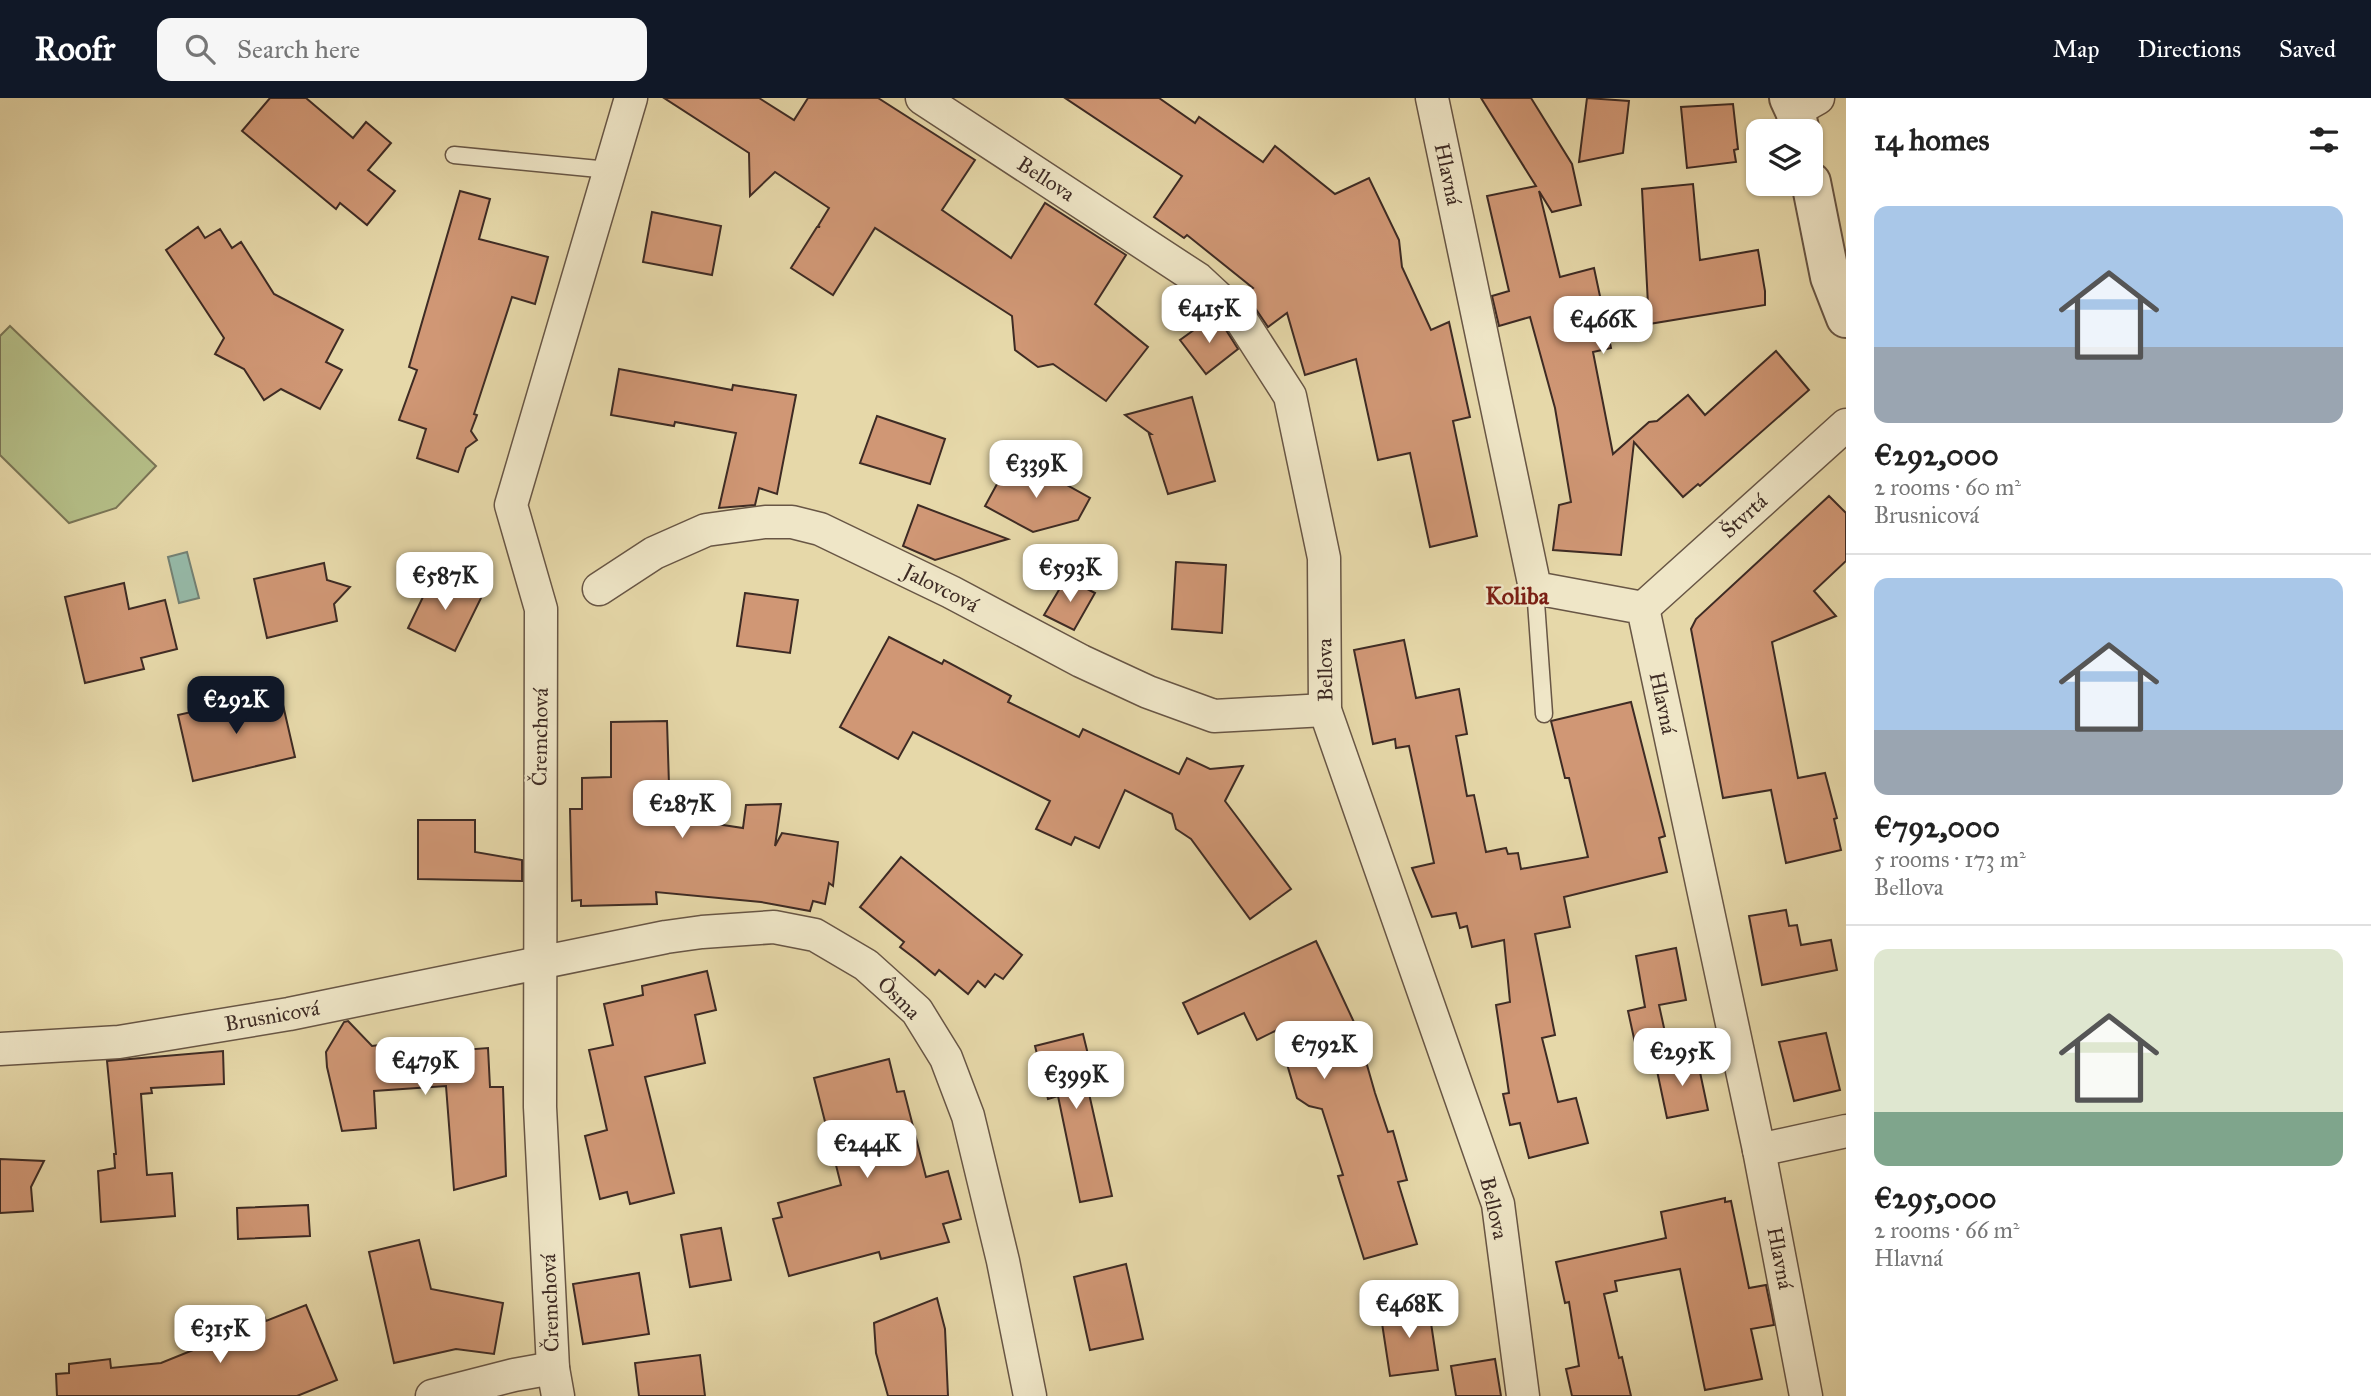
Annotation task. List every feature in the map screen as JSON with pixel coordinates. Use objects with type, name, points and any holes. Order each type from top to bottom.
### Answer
[{"type":"street","name":"Čremchová","points":[[555,1382],[540,1107],[541,609],[511,505],[631,98]]},
{"type":"street","name":"Bellova","points":[[922,98],[1198,279],[1240,318],[1290,396],[1324,558],[1325,710],[1498,1204],[1523,1396]]},
{"type":"street","name":"Hlavná","points":[[1432,98],[1535,588]]},
{"type":"street","points":[[1814,196],[1830,277],[1846,318]]},
{"type":"street","name":"Štvrtá","points":[[1643,608],[1846,425]]},
{"type":"street","name":"Jalovcová","points":[[599,589],[654,553],[706,530],[765,522],[792,522],[820,528],[951,592],[1081,661],[1148,692],[1214,716],[1325,710]]},
{"type":"street","points":[[1535,588],[1643,608]]},
{"type":"street","name":"Hlavná","points":[[1643,608],[1759,1150],[1806,1396]]},
{"type":"street","name":"Ôsma","points":[[540,963],[666,937],[726,929],[774,927],[815,935],[866,965],[917,1011],[946,1058],[968,1116],[1003,1261],[1030,1396]]},
{"type":"street","name":"Brusnicová","points":[[0,1049],[120,1042],[289,1014],[540,963]]},
{"type":"street","points":[[1759,1150],[1846,1131]]},
{"type":"street","points":[[432,1396],[514,1375],[555,1382]]},
{"type":"lane","points":[[454,155],[609,170]]},
{"type":"lane","points":[[1535,588],[1544,715]]},
{"type":"green space","points":[[10,326],[156,466],[116,508],[69,523],[0,455],[0,336]]},
{"type":"shaded area","points":[[187,552],[199,598],[179,603],[168,557]]},
{"type":"building","points":[[270,98],[306,98],[353,138],[366,122],[391,143],[368,170],[395,191],[367,225],[340,203],[336,209],[242,131]]},
{"type":"building","points":[[664,98],[759,98],[794,120],[808,98],[878,98],[975,160],[942,210],[1011,258],[1045,203],[1126,255],[1095,304],[1148,347],[1106,401],[1053,364],[1038,367],[1015,350],[1012,316],[875,228],[833,295],[791,268],[817,227],[820,227],[818,226],[829,208],[775,172],[750,196],[749,153]]},
{"type":"building","points":[[1065,98],[1159,98],[1195,123],[1199,117],[1263,162],[1275,146],[1335,194],[1369,178],[1399,240],[1402,267],[1431,330],[1449,322],[1470,417],[1453,421],[1477,536],[1430,547],[1410,453],[1378,460],[1356,359],[1305,375],[1287,313],[1268,327],[1243,296],[1253,288],[1187,235],[1184,238],[1154,217],[1182,176]]},
{"type":"building","points":[[1481,98],[1531,98],[1572,164],[1581,205],[1552,212],[1539,191],[1560,277],[1594,268],[1611,348],[1593,352],[1613,454],[1649,422],[1657,421],[1688,395],[1705,415],[1776,351],[1809,390],[1700,486],[1698,484],[1683,497],[1634,442],[1621,555],[1553,550],[1559,505],[1571,502],[1555,408],[1530,317],[1499,326],[1492,296],[1509,291],[1487,196],[1536,186]]},
{"type":"building","points":[[1587,98],[1629,101],[1623,153],[1579,162]]},
{"type":"building","points":[[1733,104],[1738,149],[1734,150],[1736,162],[1687,168],[1681,107]]},
{"type":"building","points":[[1693,184],[1700,260],[1758,250],[1765,305],[1649,324],[1642,189]]},
{"type":"building","points":[[460,191],[490,199],[479,239],[548,257],[535,304],[512,297],[474,414],[477,415],[471,431],[477,440],[466,448],[458,472],[417,458],[426,429],[399,420],[417,370],[409,367]]},
{"type":"building","points":[[652,212],[721,226],[712,275],[643,262]]},
{"type":"building","points":[[198,227],[205,238],[220,229],[232,248],[241,242],[274,294],[343,330],[326,362],[342,370],[320,409],[281,389],[264,400],[244,369],[215,354],[224,338],[166,250]]},
{"type":"building","points":[[1212,317],[1226,330],[1238,349],[1206,374],[1180,340]]},
{"type":"building","points":[[619,369],[732,390],[733,385],[796,395],[777,494],[759,488],[755,505],[719,508],[736,433],[675,422],[674,426],[611,415]]},
{"type":"building","points":[[1192,397],[1215,481],[1168,494],[1151,434],[1125,415]]},
{"type":"building","points":[[877,416],[945,439],[930,484],[860,463]]},
{"type":"building","points":[[1009,462],[1023,477],[1029,464],[1090,498],[1078,520],[1033,532],[985,506]]},
{"type":"building","points":[[1829,496],[1846,513],[1846,561],[1814,591],[1836,616],[1772,642],[1798,778],[1825,773],[1837,818],[1834,819],[1841,850],[1786,863],[1771,790],[1723,798],[1691,629],[1696,619]]},
{"type":"building","points":[[918,505],[1008,539],[935,560],[903,546]]},
{"type":"building","points":[[1176,562],[1226,565],[1222,633],[1172,629]]},
{"type":"building","points":[[324,563],[327,580],[350,587],[334,604],[337,621],[267,638],[254,579]]},
{"type":"building","points":[[435,572],[482,596],[455,651],[408,628]]},
{"type":"building","points":[[1066,578],[1095,593],[1074,630],[1044,615]]},
{"type":"building","points":[[124,583],[129,609],[165,600],[177,649],[141,658],[144,669],[85,683],[65,597]]},
{"type":"building","points":[[745,593],[798,600],[790,653],[737,646]]},
{"type":"building","points":[[889,637],[942,664],[944,660],[1011,696],[1008,702],[1079,737],[1083,729],[1179,774],[1187,758],[1210,769],[1243,766],[1225,801],[1291,889],[1250,919],[1191,839],[1176,829],[1172,814],[1125,790],[1099,848],[1075,837],[1071,845],[1036,829],[1050,801],[913,732],[898,759],[840,727]]},
{"type":"building","points":[[1404,640],[1416,698],[1459,689],[1467,734],[1456,736],[1467,796],[1474,795],[1486,852],[1506,848],[1508,854],[1518,853],[1521,869],[1588,857],[1569,778],[1565,778],[1551,721],[1631,702],[1665,836],[1659,838],[1667,872],[1564,897],[1570,927],[1535,934],[1555,1035],[1542,1038],[1558,1102],[1576,1098],[1588,1143],[1529,1158],[1520,1123],[1510,1125],[1503,1094],[1509,1093],[1496,1005],[1510,1002],[1504,940],[1472,947],[1467,926],[1460,928],[1456,913],[1432,917],[1412,868],[1434,863],[1409,746],[1396,748],[1395,739],[1373,744],[1354,650]]},
{"type":"building","points":[[280,692],[295,757],[193,781],[178,715]]},
{"type":"building","points":[[667,721],[670,817],[743,828],[746,805],[781,804],[775,846],[782,833],[838,842],[833,886],[829,883],[825,904],[813,901],[810,911],[761,902],[656,892],[657,904],[581,906],[581,900],[572,901],[570,809],[582,809],[582,778],[611,777],[611,722]]},
{"type":"building","points":[[418,820],[475,820],[475,852],[522,860],[522,881],[418,879]]},
{"type":"building","points":[[901,857],[1022,955],[1003,979],[995,974],[985,987],[978,981],[968,994],[939,970],[935,975],[900,947],[904,942],[860,907]]},
{"type":"building","points":[[1786,910],[1789,926],[1797,925],[1801,945],[1831,940],[1837,970],[1762,985],[1749,916]]},
{"type":"building","points":[[1316,941],[1367,1050],[1363,1051],[1375,1093],[1388,1132],[1393,1131],[1407,1180],[1398,1182],[1417,1244],[1364,1259],[1338,1176],[1343,1175],[1322,1109],[1309,1106],[1297,1098],[1277,1030],[1257,1040],[1244,1013],[1198,1034],[1183,1003]]},
{"type":"building","points":[[1676,948],[1686,1000],[1659,1005],[1668,1046],[1637,1052],[1628,1011],[1645,1007],[1636,956]]},
{"type":"building","points":[[707,971],[716,1010],[695,1015],[705,1063],[645,1077],[674,1193],[630,1204],[627,1192],[600,1199],[585,1136],[607,1130],[589,1050],[613,1045],[604,1004],[643,995],[642,986]]},
{"type":"building","points":[[348,1021],[372,1046],[395,1043],[397,1055],[488,1048],[490,1087],[503,1087],[506,1176],[454,1190],[446,1086],[374,1091],[376,1128],[342,1131],[326,1052],[344,1022]]},
{"type":"building","points":[[1826,1033],[1840,1090],[1794,1101],[1779,1042]]},
{"type":"building","points":[[1083,1034],[1096,1087],[1088,1089],[1112,1196],[1080,1202],[1058,1096],[1048,1099],[1035,1046]]},
{"type":"building","points":[[223,1051],[224,1084],[151,1088],[152,1093],[141,1094],[147,1175],[172,1173],[175,1216],[101,1222],[98,1171],[115,1168],[116,1154],[107,1061]]},
{"type":"building","points":[[1697,1058],[1708,1110],[1667,1118],[1656,1066]]},
{"type":"building","points":[[889,1059],[897,1092],[904,1091],[926,1177],[948,1171],[961,1219],[943,1224],[949,1242],[881,1259],[879,1252],[789,1276],[773,1219],[782,1217],[778,1203],[841,1185],[814,1078]]},
{"type":"building","points":[[0,1159],[44,1161],[31,1187],[33,1211],[0,1213]]},
{"type":"building","points":[[1725,1198],[1725,1202],[1731,1201],[1749,1288],[1766,1285],[1772,1314],[1774,1325],[1751,1329],[1762,1379],[1705,1390],[1680,1269],[1615,1281],[1617,1291],[1604,1294],[1631,1396],[1572,1396],[1566,1369],[1579,1366],[1569,1302],[1565,1303],[1556,1262],[1666,1238],[1661,1212]]},
{"type":"building","points":[[308,1205],[310,1236],[238,1239],[237,1208]]},
{"type":"building","points":[[721,1228],[731,1280],[690,1287],[681,1235]]},
{"type":"building","points":[[419,1240],[431,1289],[503,1303],[494,1354],[456,1349],[394,1363],[369,1252]]},
{"type":"building","points":[[1126,1264],[1143,1339],[1090,1350],[1074,1277]]},
{"type":"building","points":[[639,1273],[649,1334],[583,1344],[573,1284]]},
{"type":"building","points":[[937,1298],[945,1329],[948,1396],[888,1396],[876,1353],[874,1323]]},
{"type":"building","points":[[1428,1303],[1438,1370],[1390,1376],[1380,1310]]},
{"type":"building","points":[[306,1305],[337,1380],[297,1396],[57,1396],[56,1374],[69,1373],[69,1364],[110,1359],[111,1368],[161,1363],[228,1336],[224,1328],[263,1313],[266,1321]]},
{"type":"building","points":[[700,1355],[705,1396],[639,1396],[635,1363]]},
{"type":"building","points":[[1495,1359],[1501,1396],[1456,1396],[1451,1366]]},
{"type":"district","name":"Koliba","points":[[1517,596]]}]
